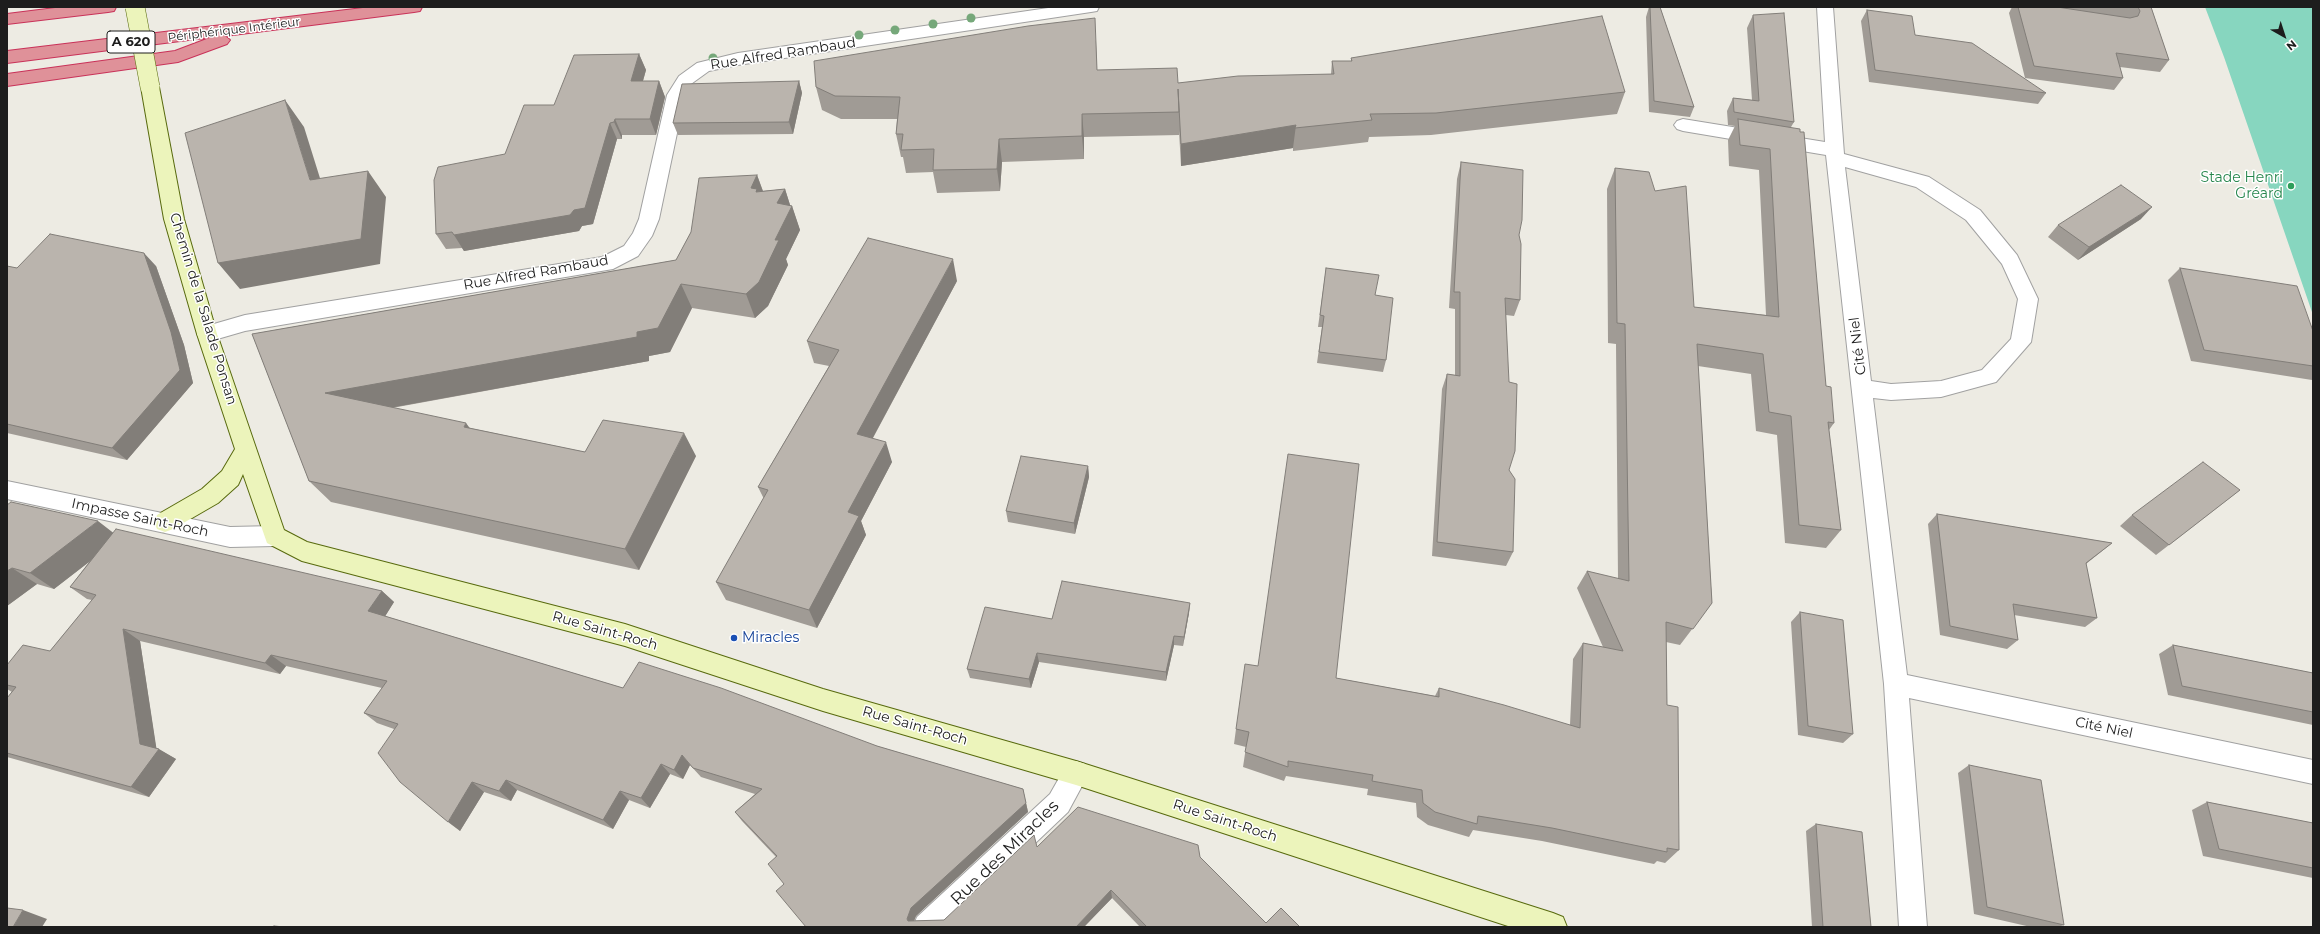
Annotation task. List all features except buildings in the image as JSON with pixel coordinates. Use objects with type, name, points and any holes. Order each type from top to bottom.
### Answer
[{"type":"highway","points":[[7,19],[108,7]]},
{"type":"highway","name":"Périphérique Intérieur","points":[[7,57],[255,28],[414,7]]},
{"type":"highway","points":[[7,14],[24,17]]},
{"type":"highway","points":[[7,80],[178,56],[255,28]]},
{"type":"street","name":"Chemin de la Salade Ponsan","points":[[135,7],[174,219],[207,334],[275,536]]},
{"type":"street","name":"Rue Alfred Rambaud","points":[[207,334],[253,321],[606,264],[631,251],[642,236],[649,219],[676,95],[685,80],[703,67],[738,60],[1091,7]]},
{"type":"street","name":"Cité Niel","points":[[1825,7],[1835,154],[1896,684],[1914,927]]},
{"type":"street","points":[[1683,125],[1835,154],[1922,182],[1973,215],[2010,260],[2028,299],[2021,342],[1989,376],[1941,390],[1891,392],[1863,388]]},
{"type":"street","points":[[165,522],[188,510],[230,478],[245,450]]},
{"type":"street","name":"Impasse Saint-Roch","points":[[7,490],[165,522],[230,537],[275,536]]},
{"type":"street","name":"Rue Saint-Roch","points":[[275,536],[302,551],[625,635],[823,700],[1076,773],[1553,927]]},
{"type":"street","name":"Cité Niel","points":[[1896,684],[2313,772]]},
{"type":"street","name":"Rue des Miracles","points":[[927,927],[1059,803],[1076,773]]},
{"type":"green space","name":"Stade Henri Gréard","points":[[2205,7],[2313,7],[2313,315],[2224,57]]},
{"type":"place","name":"Stade Henri Gréard","points":[[2291,186]]},
{"type":"place","name":"Miracles","points":[[734,638]]}]
